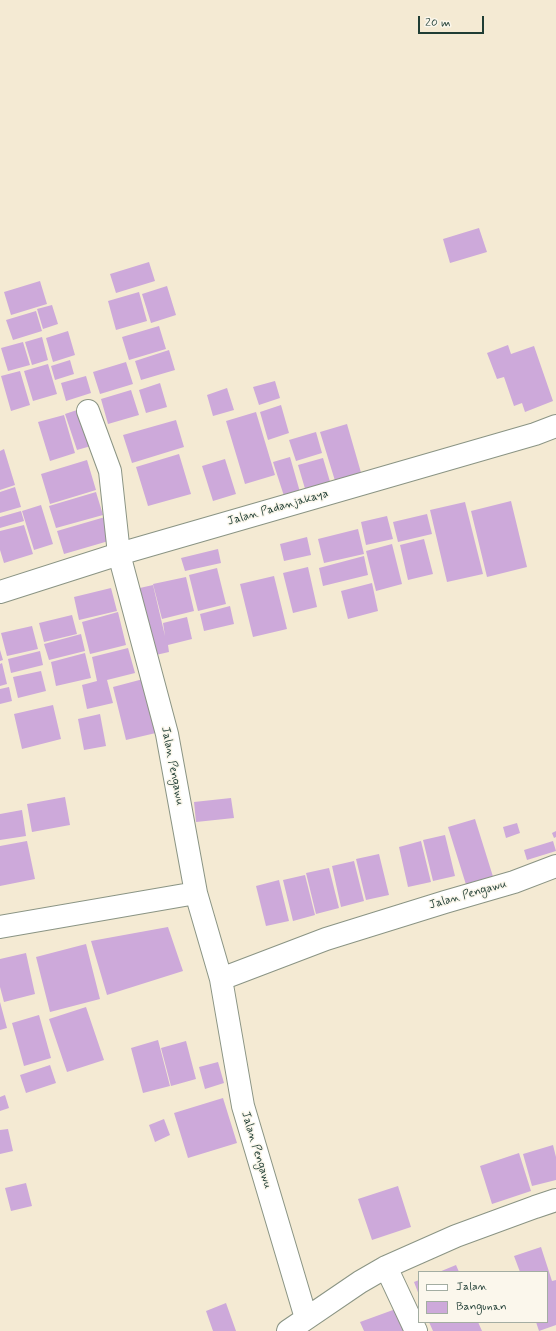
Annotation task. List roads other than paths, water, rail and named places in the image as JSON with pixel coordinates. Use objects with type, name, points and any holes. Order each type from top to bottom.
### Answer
[{"type":"street","name":"Jalan Pengawu","points":[[88,411],[110,471],[119,554],[167,734],[196,893],[221,979],[243,1106],[306,1318]]},
{"type":"street","name":"Jalan Padanjakaya","points":[[0,592],[119,554],[535,434],[556,426]]},
{"type":"street","name":"Jalan Pengawu","points":[[221,979],[326,939],[514,882],[556,866]]},
{"type":"street","points":[[0,927],[196,893]]},
{"type":"street","points":[[288,1331],[360,1282],[386,1267],[456,1236],[556,1200]]},
{"type":"street","points":[[386,1267],[416,1331]]}]
